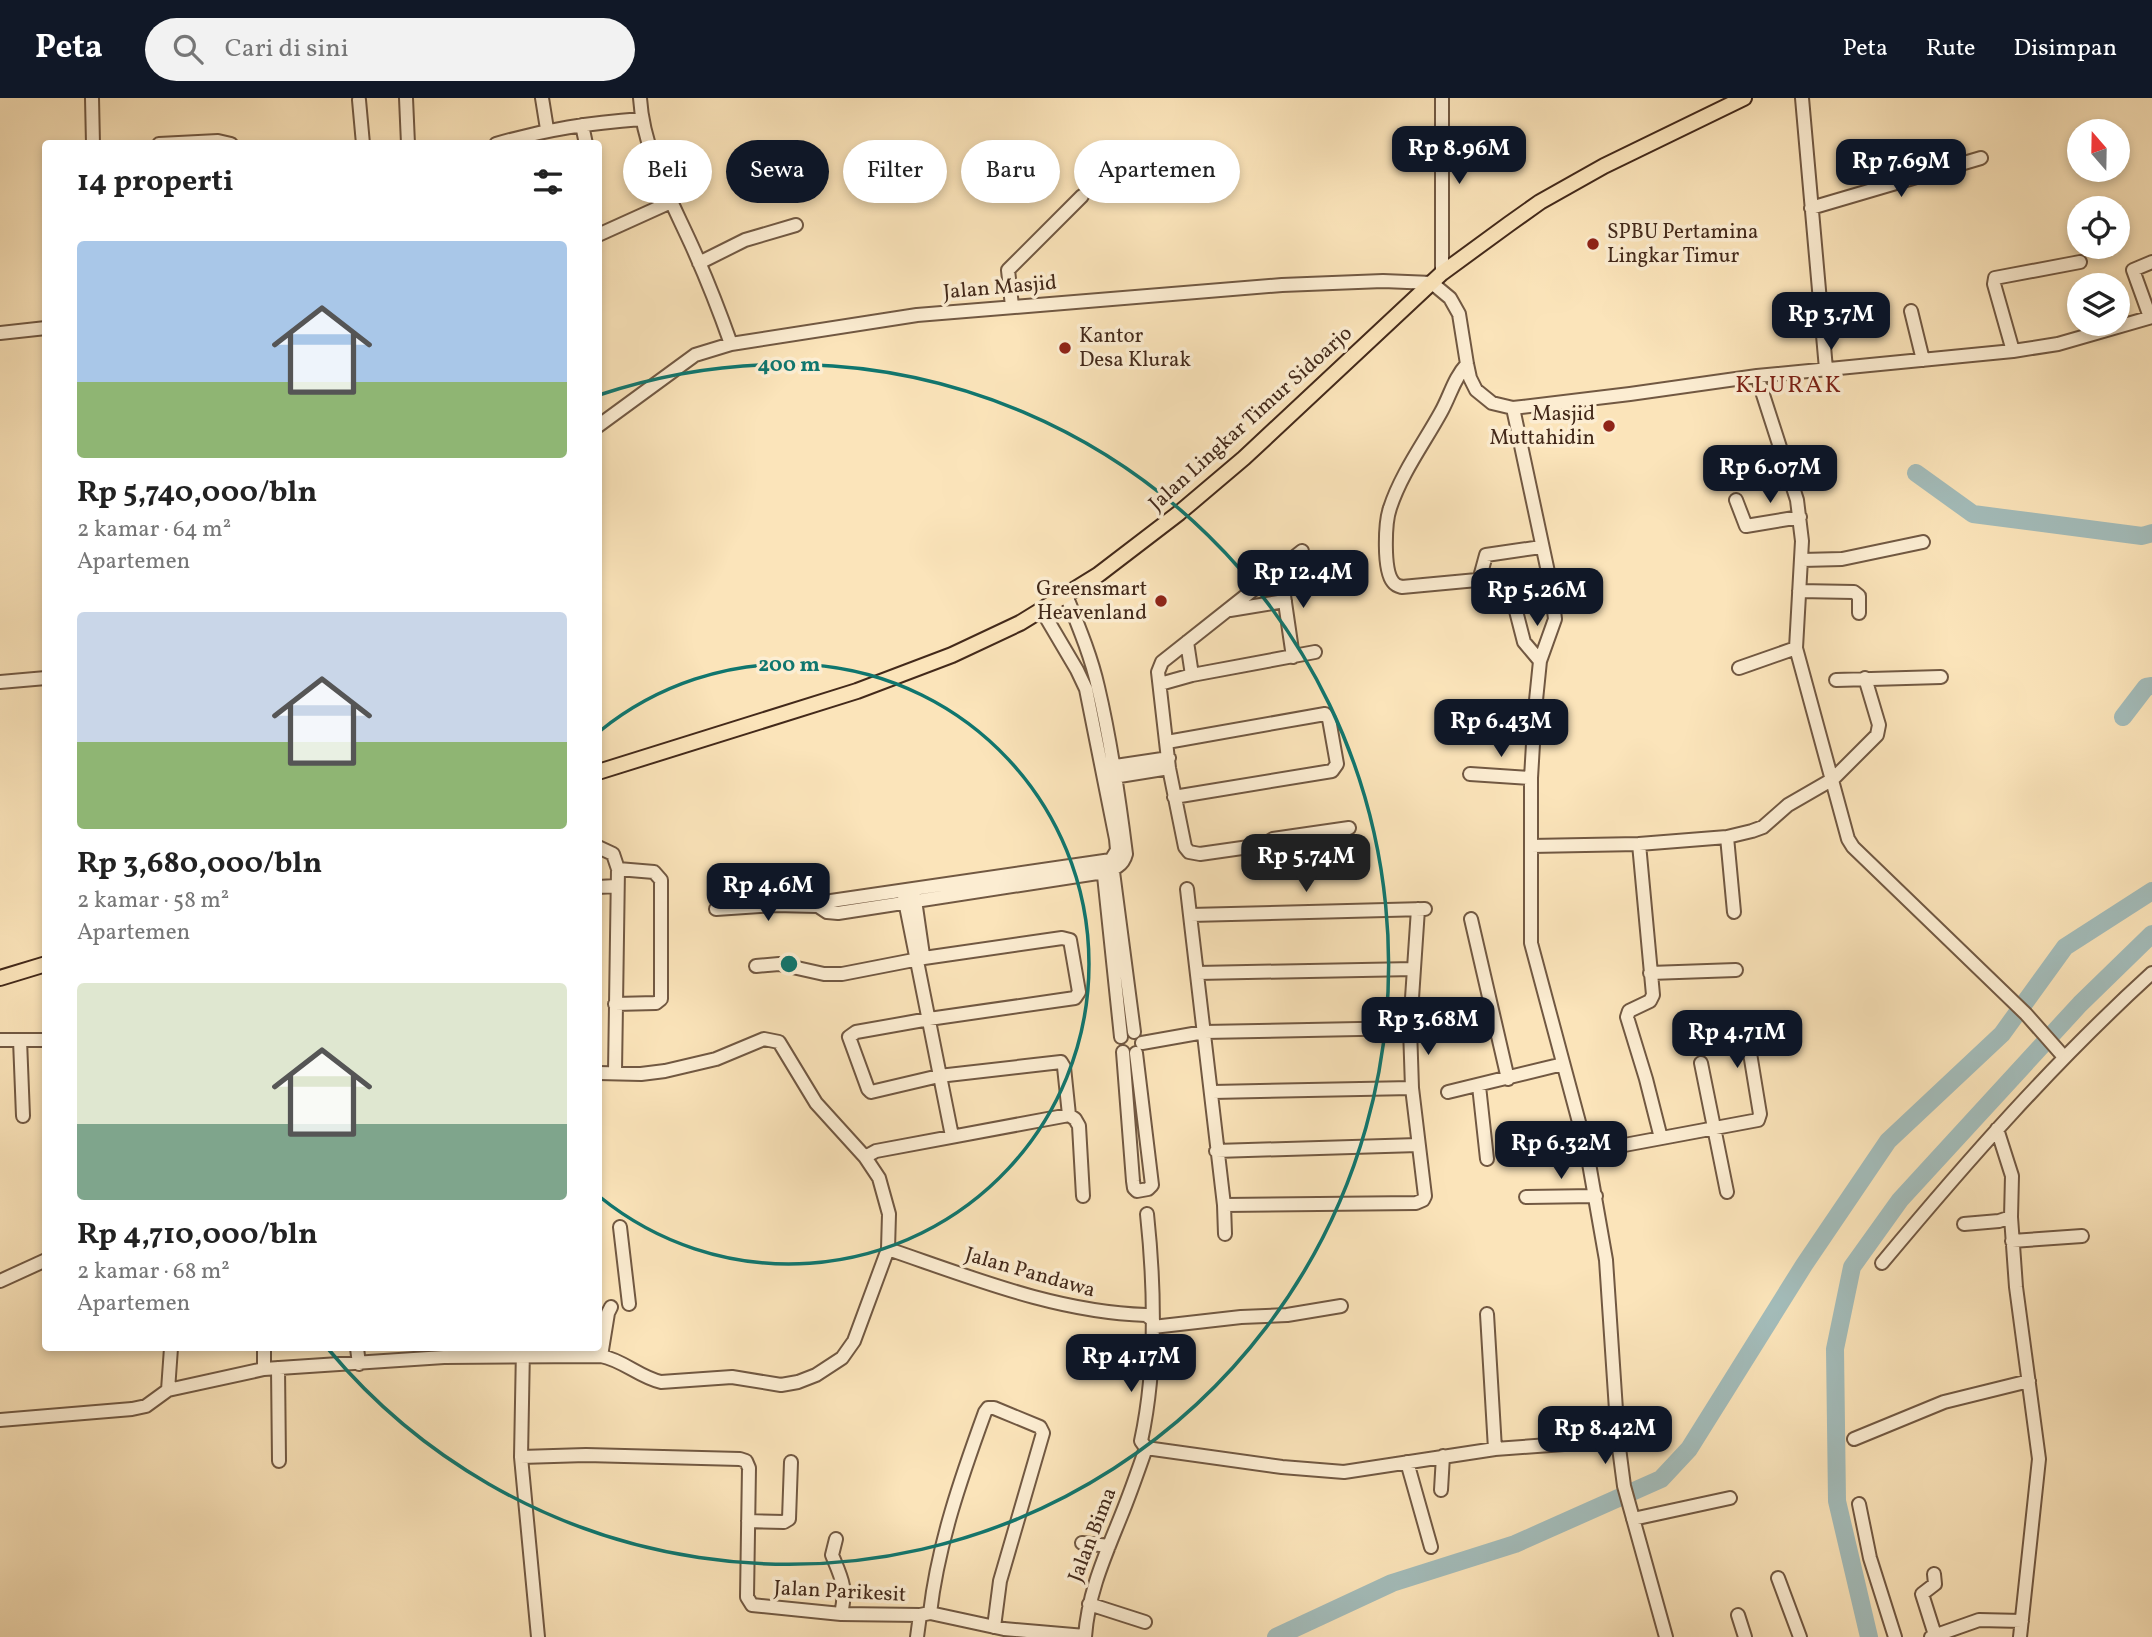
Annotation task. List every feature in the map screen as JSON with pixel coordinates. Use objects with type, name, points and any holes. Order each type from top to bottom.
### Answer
[{"type":"main road","name":"Jalan Lingkar Timur Sidoarjo","points":[[602,771],[857,691],[952,655],[1020,623],[1098,575],[1179,513],[1244,458],[1437,278],[1540,202],[1604,166],[1744,98]]},
{"type":"main road","points":[[0,978],[42,965]]},
{"type":"street","points":[[92,98],[93,140]]},
{"type":"street","points":[[406,98],[408,140]]},
{"type":"street","points":[[542,98],[547,130]]},
{"type":"street","points":[[640,98],[642,120],[649,140]]},
{"type":"street","points":[[1442,98],[1437,278],[1459,314],[1466,365],[1473,385],[1481,395],[1498,405],[1513,408],[1757,376],[2013,351],[2068,342],[2151,317],[2133,270],[2152,262]]},
{"type":"street","points":[[1802,98],[1826,369]]},
{"type":"street","points":[[359,100],[363,140]]},
{"type":"street","points":[[511,140],[547,130],[642,120]]},
{"type":"street","points":[[582,125],[585,140]]},
{"type":"street","points":[[1811,208],[1981,158]]},
{"type":"street","points":[[602,233],[669,203]]},
{"type":"street","points":[[671,203],[691,243],[731,344]]},
{"type":"street","points":[[1012,306],[1007,271],[1075,203]]},
{"type":"street","points":[[699,263],[745,240],[796,225]]},
{"type":"street","points":[[2013,351],[1994,279],[2080,262]]},
{"type":"street","name":"Jalan Masjid","points":[[602,423],[695,355],[731,344],[917,315],[1012,306],[1282,285],[1437,278]]},
{"type":"street","points":[[1911,311],[1923,360]]},
{"type":"street","points":[[0,333],[42,328]]},
{"type":"street","points":[[1466,365],[1455,380],[1443,408],[1395,494],[1389,511],[1387,547],[1391,579],[1402,587],[1477,580],[1486,555],[1541,547]]},
{"type":"street","points":[[1757,376],[1789,473],[1800,517],[1802,560],[1796,648],[1851,845],[2026,1014],[2061,1054]]},
{"type":"street","points":[[1513,408],[1555,619],[1540,661],[1535,710],[1531,778],[1531,943],[1596,1196],[1606,1260],[1618,1440],[1624,1486],[1666,1637]]},
{"type":"street","points":[[1736,500],[1745,526],[1800,517]]},
{"type":"street","points":[[1802,560],[1842,559],[1923,542]]},
{"type":"street","points":[[1302,551],[1158,666],[1174,797],[1185,847],[1189,852],[1200,854],[1263,845],[1275,848],[1323,838],[1349,828]]},
{"type":"street","points":[[1280,568],[1293,657]]},
{"type":"street","points":[[1799,591],[1854,592],[1859,596],[1859,613]]},
{"type":"street","points":[[716,909],[775,905],[818,906],[833,913],[882,900],[1123,863],[1126,854],[1092,687],[1091,663],[1066,595]]},
{"type":"street","points":[[1226,611],[1285,601]]},
{"type":"street","points":[[1515,607],[1524,642],[1540,661]]},
{"type":"street","points":[[1041,610],[1077,670],[1092,687]]},
{"type":"street","points":[[1066,650],[1085,641]]},
{"type":"street","points":[[1187,642],[1192,675]]},
{"type":"street","points":[[1739,668],[1796,648]]},
{"type":"street","points":[[1160,684],[1192,675],[1315,652]]},
{"type":"street","points":[[1077,670],[1091,663]]},
{"type":"street","points":[[1836,680],[1941,677]]},
{"type":"street","points":[[0,682],[42,678]]},
{"type":"street","points":[[1531,846],[1639,844],[1727,837],[1763,827],[1788,805],[1833,779],[1876,737],[1879,732],[1864,678]]},
{"type":"street","points":[[1167,742],[1325,714],[1329,719],[1337,764],[1332,771],[1174,797]]},
{"type":"street","points":[[1109,772],[1169,763]]},
{"type":"street","points":[[1469,774],[1531,778]]},
{"type":"street","points":[[1727,837],[1734,912]]},
{"type":"street","points":[[1323,838],[1326,864]]},
{"type":"street","points":[[1639,844],[1652,999],[1629,1011],[1626,1017],[1661,1138]]},
{"type":"street","points":[[602,849],[613,853],[618,869],[615,1072]]},
{"type":"street","points":[[1108,866],[1153,1185],[1140,1191],[1133,1188],[1131,1043]]},
{"type":"street","points":[[615,1004],[656,1003],[661,999],[660,876],[649,870],[618,869]]},
{"type":"street","points":[[602,887],[616,886]]},
{"type":"street","points":[[1187,889],[1226,1234]]},
{"type":"street","points":[[910,896],[929,1019],[952,1136]]},
{"type":"street","points":[[1190,915],[1422,909],[1410,1028],[1412,1088],[1425,1196],[1419,1202],[1224,1205]]},
{"type":"street","points":[[1471,919],[1508,1079]]},
{"type":"street","points":[[756,966],[779,964],[824,974],[842,974],[1067,938],[1071,942],[1079,992],[1075,998],[929,1019],[856,1032],[850,1034],[849,1038],[870,1091],[939,1076],[1061,1062],[1064,1067],[1069,1115]]},
{"type":"street","points":[[1197,973],[1414,969]]},
{"type":"street","points":[[1650,973],[1736,970]]},
{"type":"street","points":[[1882,1263],[1969,1158],[2061,1054],[2152,973]]},
{"type":"street","points":[[1457,1031],[1494,1024]]},
{"type":"street","points":[[1131,1043],[1204,1032],[1410,1028]]},
{"type":"street","points":[[0,1420],[132,1409],[146,1406],[168,1390],[278,1368],[523,1352],[601,1356],[618,1361],[651,1380],[661,1382],[732,1377],[781,1385],[807,1380],[835,1363],[854,1341],[888,1249],[887,1203],[879,1178],[865,1157],[823,1112],[794,1064],[775,1040],[764,1039],[716,1059],[691,1065],[641,1074],[602,1073]]},
{"type":"street","points":[[0,1040],[42,1040]]},
{"type":"street","points":[[20,1040],[23,1116]]},
{"type":"street","points":[[1587,1153],[1756,1120],[1760,1116],[1748,1041]]},
{"type":"street","points":[[1701,1063],[1727,1192]]},
{"type":"street","points":[[1448,1092],[1563,1064]]},
{"type":"street","points":[[1479,1086],[1487,1159]]},
{"type":"street","points":[[1212,1092],[1412,1088]]},
{"type":"street","points":[[865,1157],[876,1151],[1069,1115],[1079,1126],[1083,1196]]},
{"type":"street","points":[[1997,1129],[2012,1176],[2012,1241],[2039,1459],[2020,1637]]},
{"type":"street","points":[[1216,1151],[1418,1145]]},
{"type":"street","points":[[1132,1160],[1149,1158]]},
{"type":"street","points":[[1526,1196],[1596,1196]]},
{"type":"street","points":[[1147,1214],[1152,1262],[1153,1323],[1147,1415],[1141,1441],[1146,1448],[1327,1471],[1366,1469],[1495,1449],[1618,1440]]},
{"type":"street","points":[[1964,1224],[1999,1221],[2011,1217]]},
{"type":"street","points":[[620,1227],[629,1304]]},
{"type":"street","points":[[2012,1241],[2082,1236]]},
{"type":"street","name":"Jalan Pandawa","points":[[888,1249],[1043,1301],[1075,1309],[1146,1315],[1153,1323],[1287,1315],[1341,1306]]},
{"type":"street","points":[[0,1281],[42,1263]]},
{"type":"street","points":[[602,1350],[611,1307]]},
{"type":"street","points":[[1487,1314],[1495,1449]]},
{"type":"street","points":[[168,1390],[171,1351]]},
{"type":"street","points":[[264,1351],[264,1369]]},
{"type":"street","points":[[358,1351],[359,1364]]},
{"type":"street","points":[[601,1356],[602,1351]]},
{"type":"street","points":[[523,1352],[522,1457],[538,1637]]},
{"type":"street","points":[[278,1368],[279,1461]]},
{"type":"street","points":[[1854,1439],[1944,1402],[2029,1381]]},
{"type":"street","points":[[917,1637],[951,1513],[988,1408],[1040,1427],[1043,1433],[1000,1580],[1000,1631]]},
{"type":"street","name":"Jalan Bima","points":[[1085,1636],[1089,1604],[1146,1448]]},
{"type":"street","name":"Jalan Parikesit","points":[[522,1457],[586,1455],[742,1459],[749,1468],[747,1597],[752,1605],[841,1614],[925,1614],[1000,1631],[1085,1636]]},
{"type":"street","points":[[1441,1490],[1443,1456]]},
{"type":"street","points":[[748,1521],[787,1521],[791,1462]]},
{"type":"street","points":[[1407,1462],[1431,1547]]},
{"type":"street","points":[[1633,1519],[1730,1498]]},
{"type":"street","points":[[1859,1504],[1870,1558],[1895,1637]]},
{"type":"street","points":[[836,1539],[832,1555],[844,1582],[841,1614]]},
{"type":"street","points":[[1082,1542],[1109,1546]]},
{"type":"street","points":[[1934,1574],[1935,1584],[1922,1594],[1933,1636],[1979,1620],[2022,1621]]},
{"type":"street","points":[[1778,1578],[1800,1637]]},
{"type":"street","points":[[1089,1604],[1145,1622]]},
{"type":"street","points":[[1738,1615],[1745,1637]]},
{"type":"waterway","points":[[1916,473],[1973,514],[2142,536],[2152,533]]},
{"type":"waterway","points":[[2123,717],[2146,687],[2152,686]]},
{"type":"waterway","points":[[1276,1637],[1392,1583],[1515,1544],[1661,1479],[1689,1449],[1804,1265],[1888,1141],[2002,1034],[2065,947],[2152,891]]},
{"type":"waterway","points":[[1869,1637],[1837,1501],[1835,1349],[1852,1267],[1900,1200],[2080,1004],[2152,934]]},
{"type":"place","name":"SPBU Pertamina Lingkar Timur","points":[[1593,244]]},
{"type":"place","name":"Kantor Desa Klurak","points":[[1065,348]]},
{"type":"place","name":"Masjid Muttahidin","points":[[1609,426]]},
{"type":"place","name":"Greensmart Heavenland","points":[[1161,601]]},
{"type":"district","name":"KLURAK","points":[[1789,386]]}]
